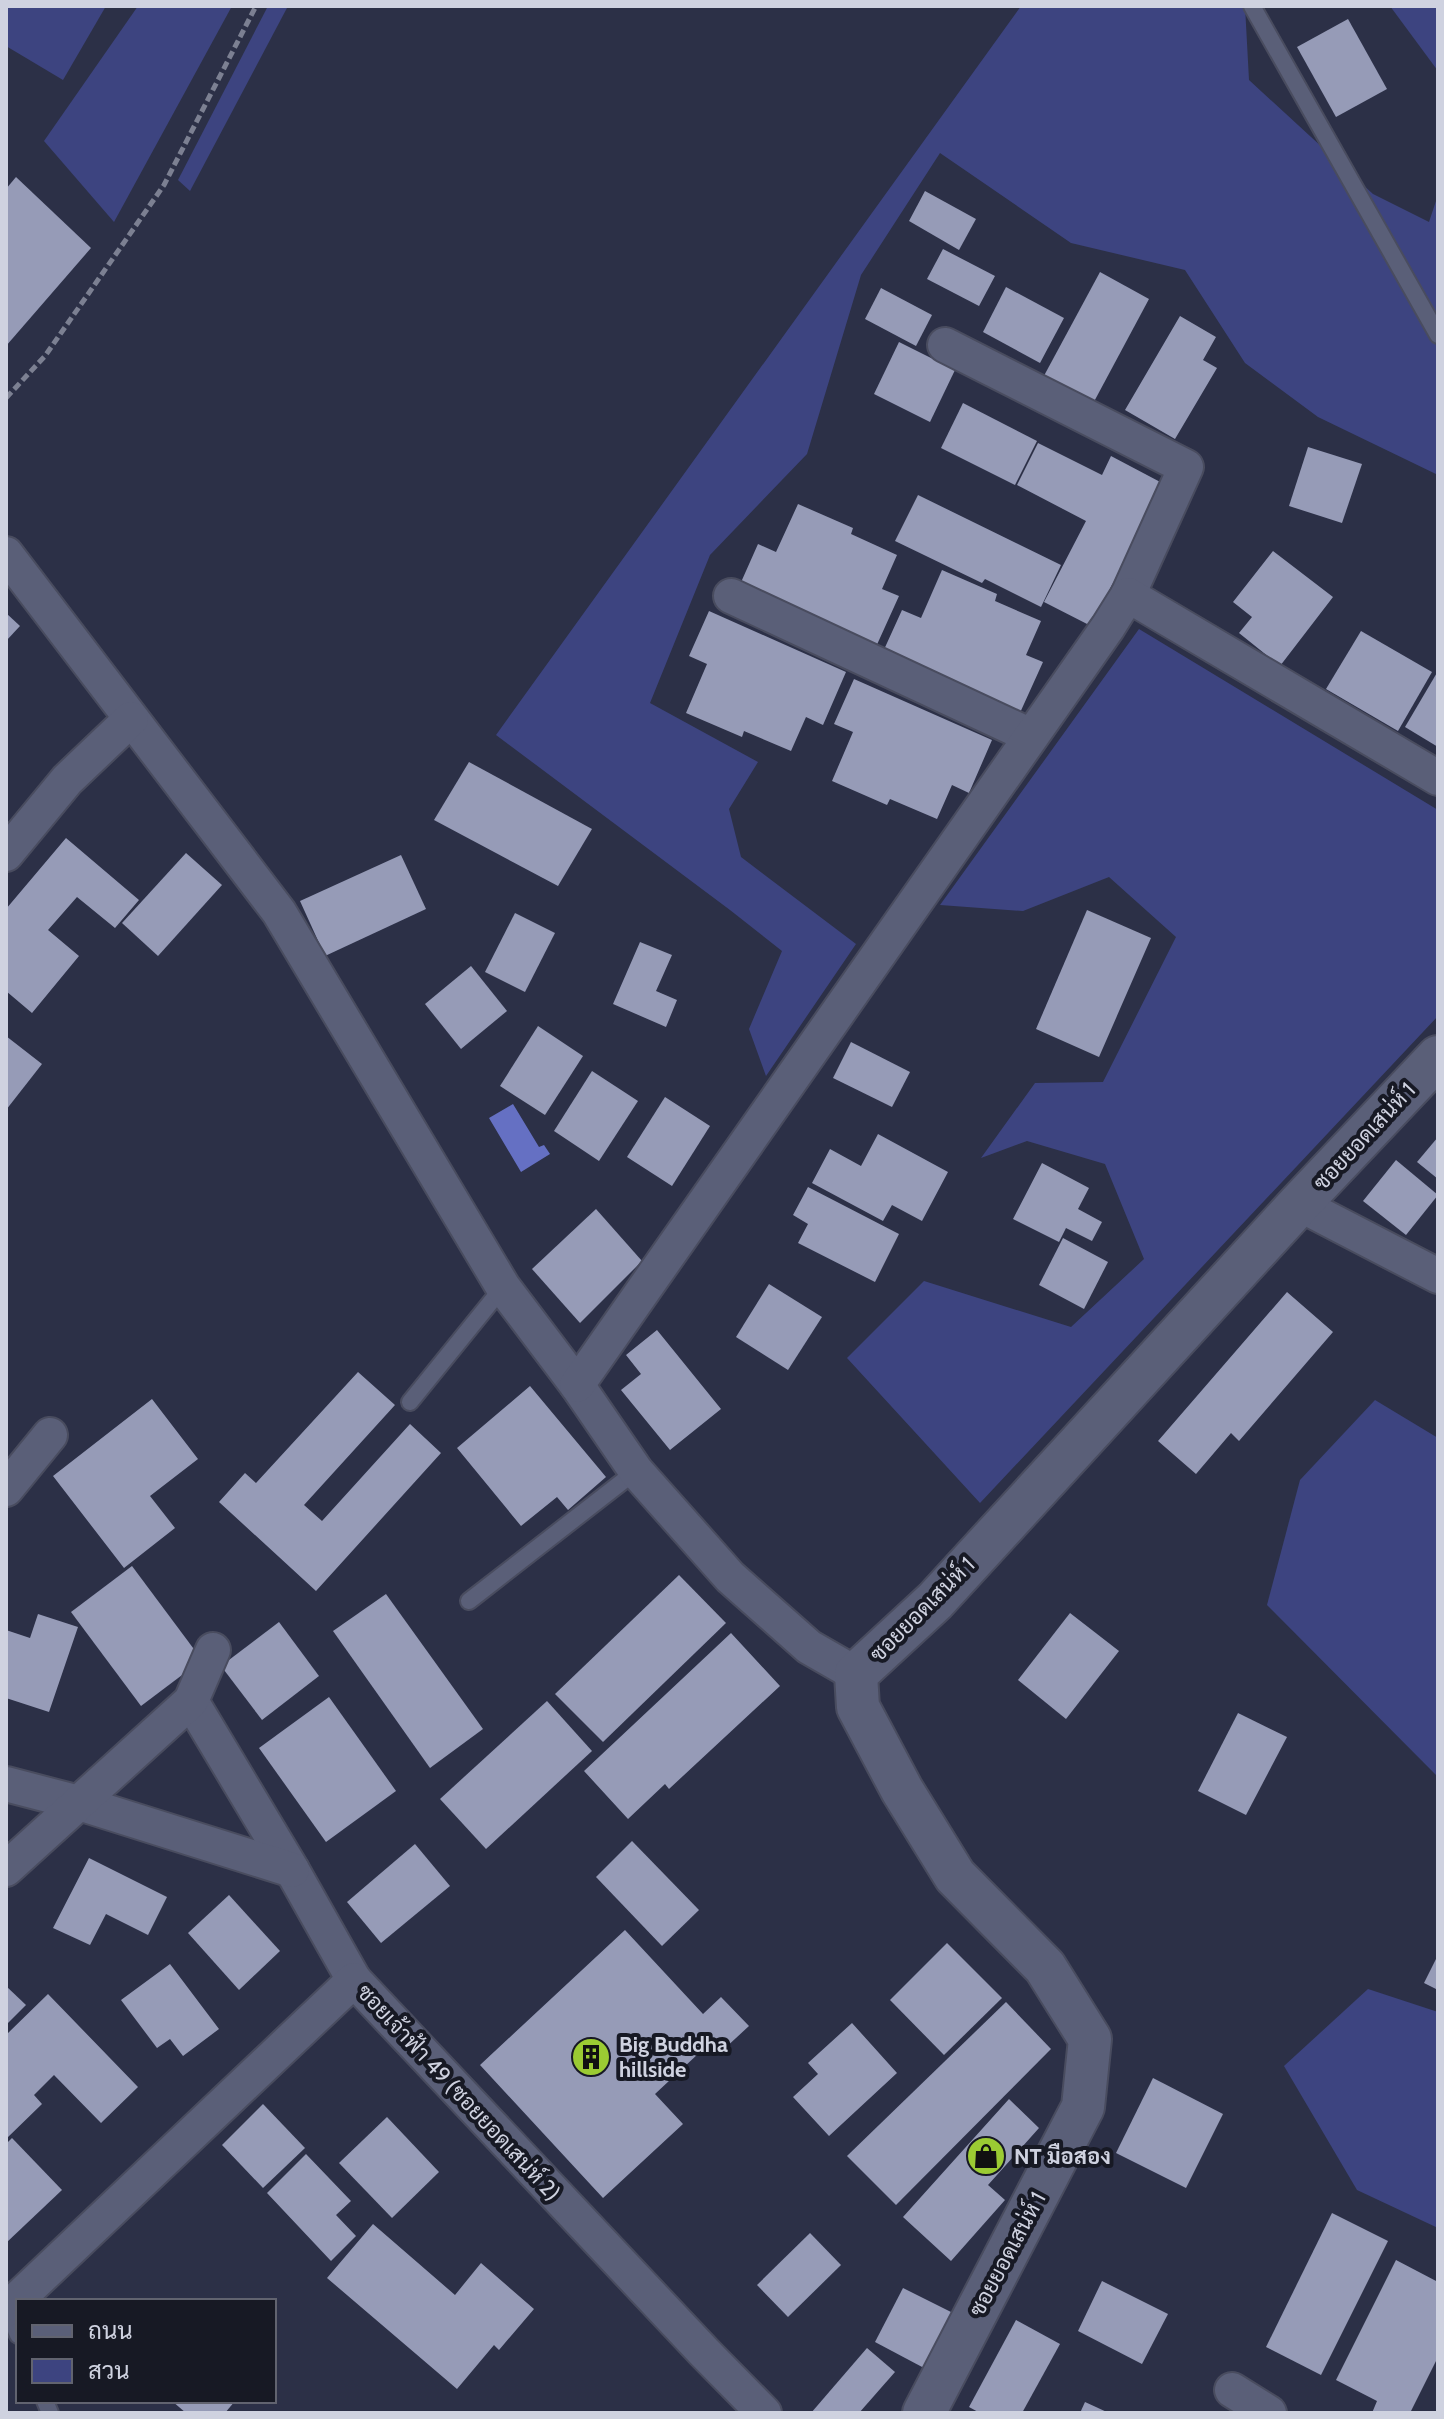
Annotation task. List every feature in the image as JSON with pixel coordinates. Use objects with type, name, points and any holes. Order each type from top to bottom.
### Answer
[{"type":"street","points":[[577,1385],[1108,627],[1128,595],[1186,467],[945,345]]},
{"type":"street","points":[[6,554],[279,912],[503,1287],[577,1385],[636,1471],[730,1577],[809,1647],[856,1674]]},
{"type":"street","points":[[1128,595],[1438,778]]},
{"type":"street","points":[[731,596],[1031,736]]},
{"type":"street","points":[[6,854],[67,780],[131,719]]},
{"type":"street","name":"ซอยยอดเสน่ห์ 1","points":[[924,2413],[1083,2107],[1090,2039],[1045,1967],[955,1876],[902,1790],[858,1707],[856,1674],[935,1601],[1438,1057]]},
{"type":"street","points":[[1299,1204],[1438,1276]]},
{"type":"street","points":[[6,1489],[50,1435]]},
{"type":"street","points":[[6,1869],[191,1701],[213,1650]]},
{"type":"street","points":[[191,1701],[354,1980]]},
{"type":"street","points":[[6,1784],[79,1803],[292,1870]]},
{"type":"street","name":"ซอยเจ้าฟ้า 49 (ซอยยอดเสน่ห์ 2)","points":[[28,2299],[354,1980],[764,2413]]},
{"type":"street","points":[[1232,2390],[1269,2413]]},
{"type":"lane","points":[[1252,6],[1438,335]]},
{"type":"lane","points":[[410,1402],[503,1287]]},
{"type":"lane","points":[[469,1601],[636,1471]]},
{"type":"path","points":[[6,398],[45,356],[164,185],[256,6]]},
{"type":"green space","points":[[6,6],[106,6],[63,80],[6,46]]},
{"type":"green space","points":[[138,6],[232,6],[114,222],[44,141]]},
{"type":"green space","points":[[268,6],[288,6],[190,191],[178,180]]},
{"type":"green space","points":[[1021,6],[1245,6],[1249,80],[1373,194],[1429,222],[1438,195],[1438,475],[1318,417],[1245,363],[1185,270],[1071,243],[940,153],[861,275],[807,454],[710,555],[650,703],[758,762],[729,809],[741,857],[856,944],[766,1076],[749,1029],[782,951],[496,735]]},
{"type":"green space","points":[[1390,6],[1438,6],[1438,71]]},
{"type":"green space","points":[[1139,629],[1438,810],[1438,1016],[980,1503],[847,1358],[924,1281],[1071,1327],[1144,1259],[1105,1164],[1027,1141],[981,1158],[1035,1083],[1103,1082],[1176,937],[1109,877],[1023,911],[940,905]]},
{"type":"green space","points":[[1375,1400],[1438,1438],[1438,1777],[1267,1605],[1300,1480]]},
{"type":"green space","points":[[1368,1989],[1438,2012],[1438,2228],[1357,2190],[1284,2066]]},
{"type":"shaded area","points":[[513,1104],[539,1147],[544,1145],[550,1154],[521,1172],[489,1118]]},
{"type":"building","points":[[1348,19],[1387,89],[1336,117],[1297,47]]},
{"type":"building","points":[[16,177],[91,248],[6,346],[6,189]]},
{"type":"building","points":[[925,191],[976,219],[959,250],[909,221]]},
{"type":"building","points":[[943,249],[995,276],[979,306],[927,279]]},
{"type":"building","points":[[1100,272],[1149,299],[1089,411],[1039,385]]},
{"type":"building","points":[[1006,287],[1064,318],[1040,363],[983,332]]},
{"type":"building","points":[[881,288],[932,315],[916,346],[865,319]]},
{"type":"building","points":[[1180,316],[1216,337],[1203,360],[1217,368],[1175,439],[1125,410]]},
{"type":"building","points":[[899,342],[955,370],[930,422],[874,394]]},
{"type":"building","points":[[963,403],[1037,441],[1015,485],[941,448]]},
{"type":"building","points":[[1038,443],[1102,475],[1111,456],[1164,484],[1091,626],[1044,602],[1086,521],[1017,485]]},
{"type":"building","points":[[1308,447],[1362,464],[1342,523],[1289,506]]},
{"type":"building","points":[[918,495],[1061,565],[1041,607],[985,579],[982,583],[895,541]]},
{"type":"building","points":[[798,504],[853,528],[851,534],[897,555],[882,589],[899,596],[875,649],[738,589],[758,544],[776,552]]},
{"type":"building","points":[[1273,551],[1333,597],[1280,666],[1239,633],[1252,617],[1233,602]]},
{"type":"building","points":[[942,570],[997,594],[995,601],[1041,621],[1026,655],[1043,662],[1019,715],[882,654],[902,610],[921,618]]},
{"type":"building","points":[[709,611],[846,672],[823,725],[806,717],[791,751],[744,731],[742,737],[686,713],[707,664],[689,656]]},
{"type":"building","points":[[6,613],[20,626],[6,641]]},
{"type":"building","points":[[1361,631],[1432,672],[1398,731],[1326,689]]},
{"type":"building","points":[[1438,671],[1438,747],[1405,727]]},
{"type":"building","points":[[854,679],[992,740],[969,793],[952,785],[937,819],[890,799],[887,805],[832,781],[853,732],[834,724]]},
{"type":"building","points":[[469,762],[592,829],[558,886],[434,820]]},
{"type":"building","points":[[66,838],[139,900],[115,928],[77,897],[48,930],[79,956],[32,1013],[6,991],[6,909]]},
{"type":"building","points":[[186,853],[222,885],[158,956],[122,923]]},
{"type":"building","points":[[401,855],[426,909],[325,956],[300,901]]},
{"type":"building","points":[[1087,910],[1151,938],[1099,1057],[1036,1029]]},
{"type":"building","points":[[515,913],[555,933],[525,992],[485,972]]},
{"type":"building","points":[[640,942],[672,955],[656,991],[677,1000],[666,1027],[613,1004]]},
{"type":"building","points":[[471,966],[507,1011],[461,1049],[425,1004]]},
{"type":"building","points":[[538,1026],[583,1056],[545,1115],[500,1086]]},
{"type":"building","points":[[6,1036],[42,1064],[6,1110]]},
{"type":"building","points":[[851,1042],[910,1072],[892,1107],[833,1078]]},
{"type":"building","points":[[592,1071],[638,1101],[599,1161],[554,1131]]},
{"type":"building","points":[[665,1097],[710,1126],[672,1186],[627,1157]]},
{"type":"building","points":[[878,1134],[948,1172],[922,1221],[892,1205],[883,1221],[812,1183],[830,1149],[861,1166]]},
{"type":"building","points":[[1438,1137],[1438,1179],[1417,1162]]},
{"type":"building","points":[[1396,1160],[1438,1195],[1406,1235],[1363,1201]]},
{"type":"building","points":[[1042,1163],[1089,1188],[1078,1209],[1102,1222],[1092,1241],[1066,1228],[1059,1242],[1013,1219]]},
{"type":"building","points":[[808,1187],[899,1234],[875,1282],[798,1243],[808,1224],[793,1215]]},
{"type":"building","points":[[596,1209],[642,1261],[580,1323],[532,1269]]},
{"type":"building","points":[[1063,1238],[1108,1262],[1084,1309],[1039,1285]]},
{"type":"building","points":[[769,1284],[822,1317],[788,1370],[736,1337]]},
{"type":"building","points":[[1287,1292],[1333,1332],[1239,1441],[1231,1433],[1196,1474],[1158,1441]]},
{"type":"building","points":[[657,1330],[721,1409],[670,1450],[621,1390],[641,1374],[626,1355]]},
{"type":"building","points":[[358,1372],[395,1405],[304,1505],[322,1521],[410,1424],[441,1453],[316,1591],[219,1502],[245,1473],[256,1483]]},
{"type":"building","points":[[530,1386],[606,1477],[568,1510],[557,1497],[521,1526],[457,1448]]},
{"type":"building","points":[[152,1399],[198,1459],[150,1496],[175,1528],[124,1568],[53,1476]]},
{"type":"building","points":[[132,1566],[202,1660],[141,1706],[71,1612]]},
{"type":"building","points":[[679,1575],[726,1623],[603,1742],[555,1694]]},
{"type":"building","points":[[386,1594],[483,1729],[430,1768],[333,1631]]},
{"type":"building","points":[[1070,1613],[1119,1651],[1066,1719],[1018,1680]]},
{"type":"building","points":[[38,1614],[78,1627],[49,1712],[6,1698],[6,1630],[30,1638]]},
{"type":"building","points":[[279,1622],[319,1676],[262,1720],[221,1666]]},
{"type":"building","points":[[731,1633],[780,1686],[669,1789],[665,1784],[628,1819],[584,1771]]},
{"type":"building","points":[[329,1697],[396,1791],[326,1842],[259,1748]]},
{"type":"building","points":[[547,1701],[592,1751],[486,1849],[440,1799]]},
{"type":"building","points":[[1238,1713],[1287,1737],[1246,1815],[1198,1791]]},
{"type":"building","points":[[632,1841],[699,1910],[662,1946],[596,1877]]},
{"type":"building","points":[[415,1844],[450,1886],[381,1943],[347,1902]]},
{"type":"building","points":[[89,1858],[167,1897],[148,1935],[106,1914],[90,1945],[53,1928]]},
{"type":"building","points":[[229,1895],[280,1951],[239,1990],[188,1933]]},
{"type":"building","name":"Big Buddha hillside","points":[[625,1930],[703,2014],[721,1997],[749,2026],[723,2050],[713,2040],[655,2094],[683,2124],[603,2198],[480,2065]]},
{"type":"building","points":[[947,1943],[1002,1998],[944,2055],[890,2000]]},
{"type":"building","points":[[1438,1955],[1438,1990],[1424,1983]]},
{"type":"building","points":[[170,1964],[219,2029],[183,2056],[170,2039],[157,2048],[121,2000]]},
{"type":"building","points":[[6,1986],[26,2005],[6,2025]]},
{"type":"building","points":[[48,1994],[138,2087],[101,2123],[54,2075],[34,2095],[42,2104],[6,2139],[6,2035]]},
{"type":"building","points":[[1006,2002],[1051,2049],[896,2205],[847,2156]]},
{"type":"building","points":[[852,2023],[897,2073],[829,2136],[793,2097],[818,2074],[808,2063]]},
{"type":"building","points":[[1153,2078],[1223,2114],[1186,2188],[1116,2153]]},
{"type":"building","name":"NT มือสอง","points":[[1009,2099],[1039,2128],[988,2185],[1005,2200],[951,2261],[903,2217]]},
{"type":"building","points":[[263,2104],[305,2148],[263,2188],[222,2145]]},
{"type":"building","points":[[387,2117],[439,2172],[392,2218],[339,2163]]},
{"type":"building","points":[[12,2138],[62,2190],[6,2243],[6,2144]]},
{"type":"building","points":[[306,2154],[351,2201],[336,2215],[356,2236],[331,2261],[267,2193]]},
{"type":"building","points":[[1332,2213],[1388,2241],[1321,2375],[1266,2347]]},
{"type":"building","points":[[373,2224],[455,2295],[481,2263],[534,2309],[499,2350],[494,2345],[457,2389],[327,2278]]},
{"type":"building","points":[[810,2233],[841,2265],[788,2317],[757,2285]]},
{"type":"building","points":[[1396,2260],[1438,2282],[1438,2357],[1410,2413],[1372,2413],[1377,2401],[1336,2380]]},
{"type":"building","points":[[1102,2281],[1168,2314],[1142,2364],[1078,2331]]},
{"type":"building","points":[[903,2288],[953,2313],[924,2368],[875,2342]]},
{"type":"building","points":[[1016,2320],[1060,2344],[1022,2413],[980,2413],[969,2407]]},
{"type":"building","points":[[867,2348],[895,2372],[859,2413],[811,2413]]},
{"type":"building","points":[[1085,2402],[1109,2413],[1080,2413]]},
{"type":"building","points":[[174,2403],[233,2403],[225,2413],[186,2413]]},
{"type":"place","name":"Big Buddha hillside","points":[[591,2057]]},
{"type":"place","name":"NT มือสอง","points":[[986,2156]]}]
